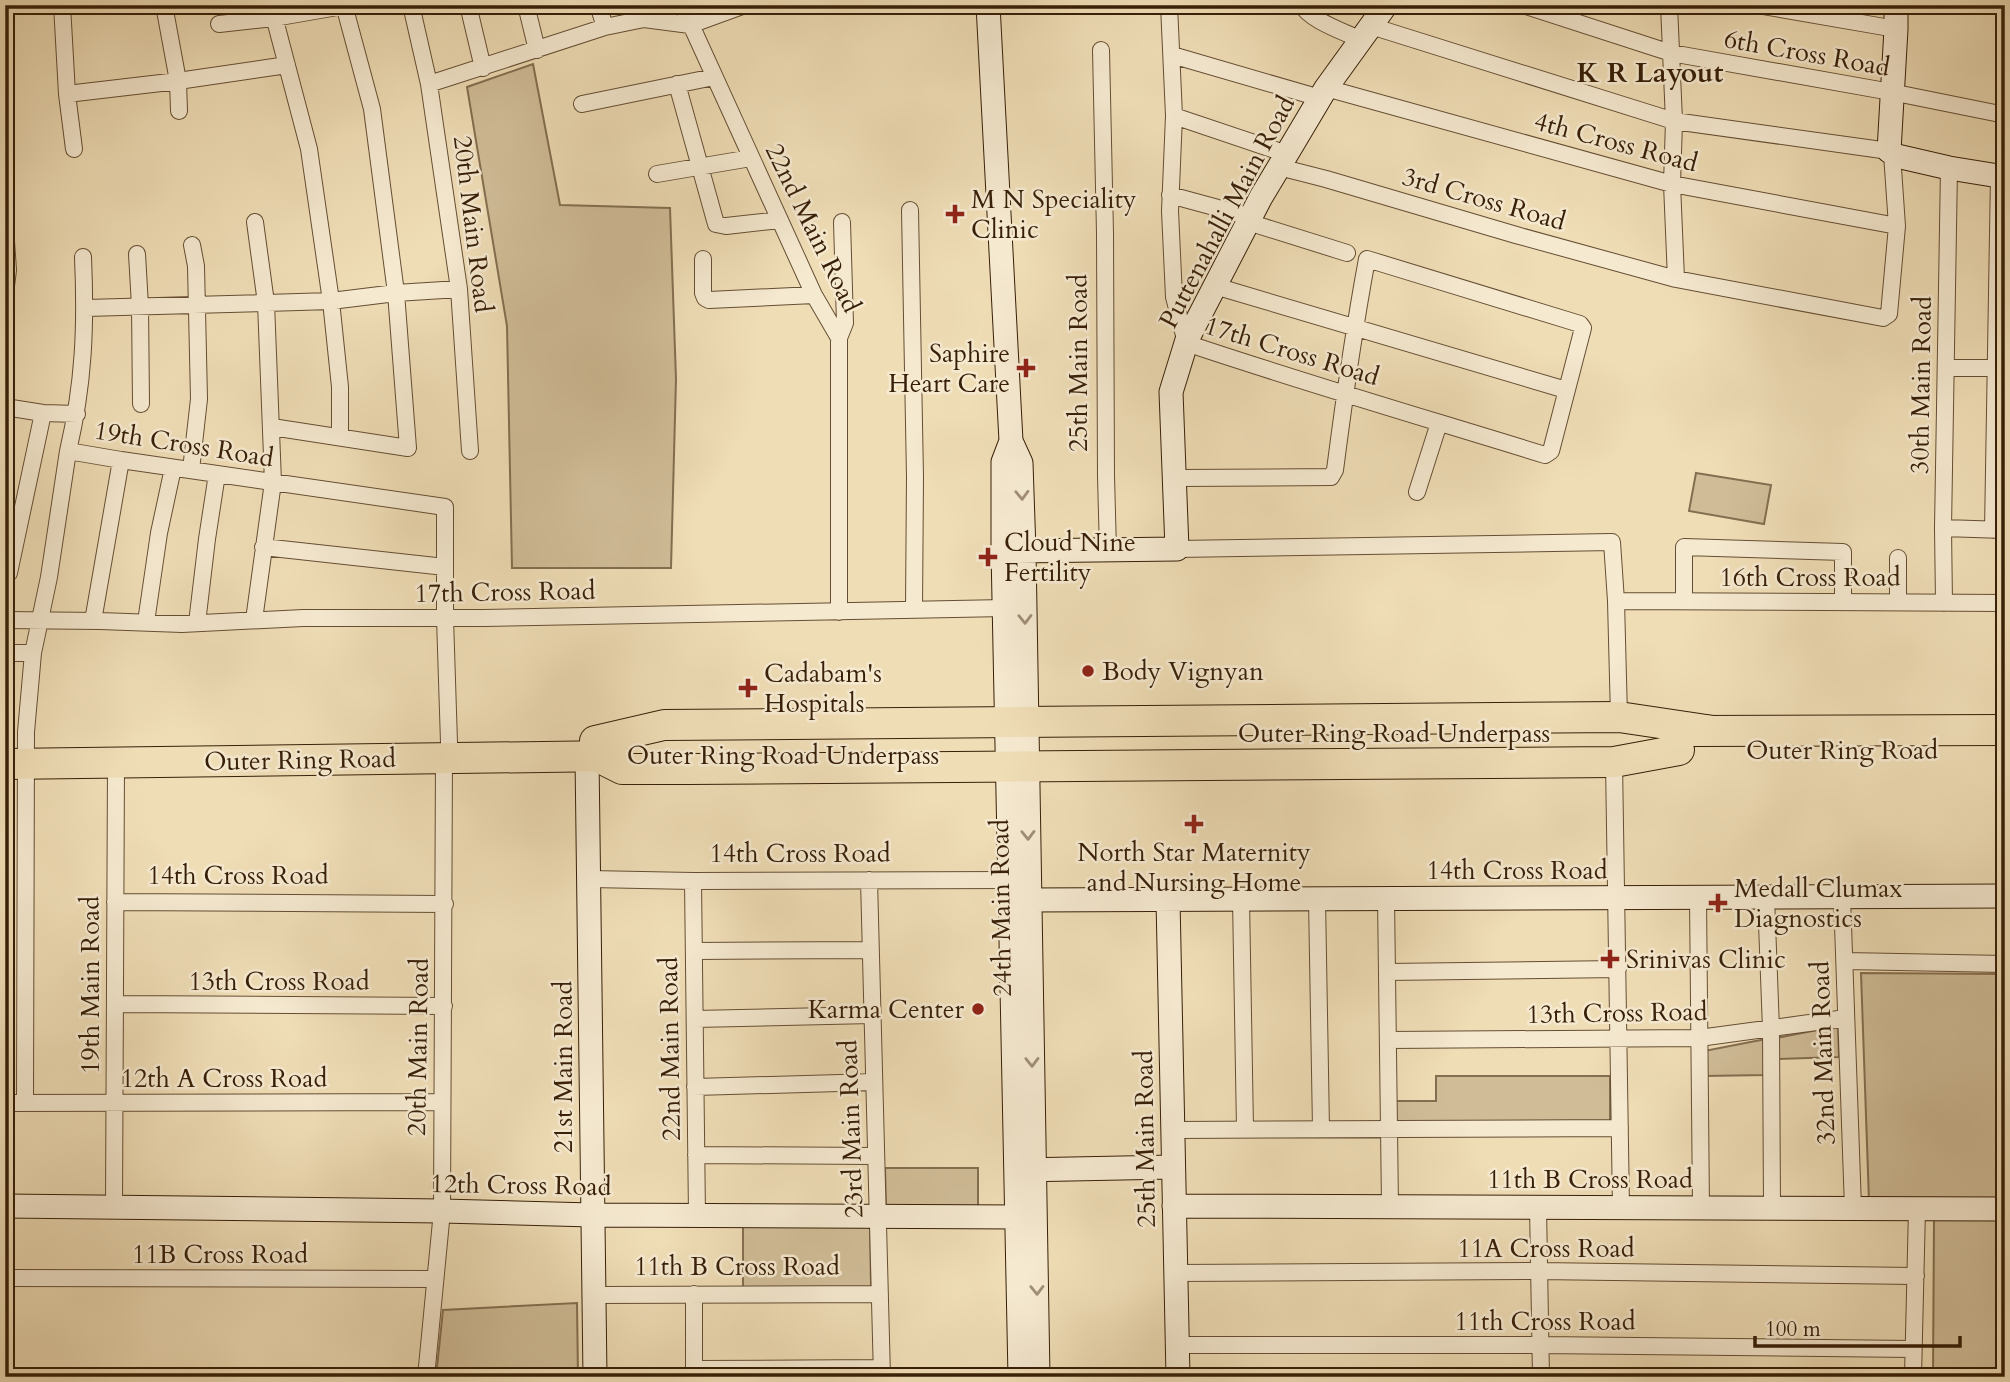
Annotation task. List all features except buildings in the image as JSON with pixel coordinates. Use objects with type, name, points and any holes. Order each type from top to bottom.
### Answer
[{"type":"highway","points":[[593,751],[664,725],[1619,717],[1713,731]]},
{"type":"highway","name":"Outer Ring Road","points":[[1713,731],[2005,730]]},
{"type":"highway","name":"Outer Ring Road Underpass","points":[[1679,750],[1074,744],[1713,731]]},
{"type":"highway","name":"Outer Ring Road Underpass","points":[[593,751],[970,746]]},
{"type":"highway","name":"Outer Ring Road","points":[[1679,750],[2005,748]]},
{"type":"highway","name":"Outer Ring Road","points":[[15,756],[447,750],[593,751]]},
{"type":"highway","name":"Outer Ring Road","points":[[15,756],[116,763],[447,750]]},
{"type":"highway","points":[[593,751],[622,769],[1614,762],[1679,750]]},
{"type":"street","points":[[62,5],[67,94],[74,149]]},
{"type":"street","points":[[164,5],[178,81],[179,111]]},
{"type":"street","name":"20th Main Road","points":[[411,5],[429,85],[459,289],[470,450]]},
{"type":"street","points":[[468,5],[483,68]]},
{"type":"street","points":[[526,5],[537,50]]},
{"type":"street","points":[[598,5],[606,27]]},
{"type":"street","name":"22nd Main Road","points":[[682,5],[814,295],[839,338],[839,612]]},
{"type":"street","points":[[429,85],[606,27],[644,19],[690,25],[745,5]]},
{"type":"street","name":"24th Main Road","points":[[988,5],[1011,441],[1003,462],[1014,551],[1017,722],[1010,880],[1026,1170]]},
{"type":"street","name":"17th Cross Road","points":[[1169,5],[1174,116],[1170,195],[1174,297],[1186,344],[1545,455],[1551,451],[1566,390]]},
{"type":"street","points":[[1302,5],[1305,12],[1314,17],[1674,121],[1890,153],[1949,168],[2002,176],[1999,530],[1943,528]]},
{"type":"street","name":"Puttenahalli Main Road","points":[[1177,549],[1171,392],[1186,344],[1283,160],[1323,93],[1386,5]]},
{"type":"street","name":"6th Cross Road","points":[[1523,5],[1671,53],[2005,115]]},
{"type":"street","points":[[1669,5],[1676,279]]},
{"type":"street","points":[[1757,5],[1896,29]]},
{"type":"street","points":[[1896,5],[1890,153],[1897,226]]},
{"type":"street","points":[[219,24],[272,12],[346,6],[372,109],[396,293],[408,448],[272,427]]},
{"type":"street","points":[[272,12],[309,149],[331,300],[340,387],[340,436]]},
{"type":"street","name":"25th Main Road","points":[[1101,50],[1108,551]]},
{"type":"street","name":"4th Cross Road","points":[[1171,55],[1672,184],[1897,226]]},
{"type":"street","points":[[67,94],[287,65]]},
{"type":"street","points":[[582,104],[714,76]]},
{"type":"street","points":[[677,84],[716,224],[726,226],[780,220]]},
{"type":"street","name":"3rd Cross Road","points":[[1174,116],[1326,179],[1516,235],[1676,279],[1884,318],[1888,314],[1897,226]]},
{"type":"street","points":[[657,174],[751,158]]},
{"type":"street","name":"30th Main Road","points":[[1944,603],[1949,168]]},
{"type":"street","points":[[1170,195],[1347,253]]},
{"type":"street","points":[[910,210],[915,477],[914,609]]},
{"type":"street","points":[[254,620],[273,482],[265,303],[256,222]]},
{"type":"street","points":[[839,338],[845,323],[842,222]]},
{"type":"street","points":[[5,228],[8,270],[5,294]]},
{"type":"street","points":[[191,470],[199,399],[196,266],[192,245]]},
{"type":"street","points":[[137,254],[141,404]]},
{"type":"street","name":"19th Cross Road","points":[[83,257],[85,348],[77,414],[68,450],[173,468],[445,507]]},
{"type":"street","points":[[703,259],[703,293],[709,300],[814,295]]},
{"type":"street","points":[[1176,478],[1331,477],[1335,470],[1354,327],[1367,259],[1580,324],[1583,328],[1566,390],[1354,327],[1215,286]]},
{"type":"street","points":[[86,308],[331,300],[459,289]]},
{"type":"street","points":[[1946,368],[2000,368]]},
{"type":"street","points":[[5,407],[43,413],[77,414]]},
{"type":"street","points":[[9,573],[43,413]]},
{"type":"street","points":[[1417,492],[1438,422]]},
{"type":"street","points":[[25,1103],[15,756],[41,622],[68,450]]},
{"type":"street","points":[[93,621],[121,460]]},
{"type":"street","points":[[146,622],[159,533],[173,468]]},
{"type":"street","points":[[197,623],[217,474]]},
{"type":"street","name":"20th Main Road","points":[[426,1377],[442,1211],[447,750],[445,507]]},
{"type":"street","points":[[1014,551],[1612,542],[1619,717]]},
{"type":"street","points":[[263,547],[445,567]]},
{"type":"street","points":[[1684,601],[1684,547],[1843,552],[1843,602]]},
{"type":"street","name":"24th Main Road","points":[[1014,551],[1005,608],[1017,722]]},
{"type":"street","points":[[1898,558],[1898,602]]},
{"type":"street","name":"16th Cross Road","points":[[1616,601],[2005,603]]},
{"type":"street","name":"17th Cross Road","points":[[5,621],[197,623],[1005,608]]},
{"type":"street","points":[[5,653],[33,653]]},
{"type":"street","name":"21st Main Road","points":[[593,751],[590,879],[595,1377]]},
{"type":"street","points":[[1614,762],[1621,1208]]},
{"type":"street","name":"19th Main Road","points":[[114,1207],[116,763]]},
{"type":"street","name":"24th Main Road","points":[[1017,767],[1029,900],[1026,1170],[1038,1377]]},
{"type":"street","name":"14th Cross Road","points":[[590,879],[1010,880]]},
{"type":"street","name":"23rd Main Road","points":[[869,880],[882,1372]]},
{"type":"street","name":"22nd Main Road","points":[[693,881],[697,1216]]},
{"type":"street","name":"14th Cross Road","points":[[1029,900],[2005,896]]},
{"type":"street","points":[[1698,897],[1701,1208]]},
{"type":"street","points":[[1766,897],[1772,1208]]},
{"type":"street","name":"32nd Main Road","points":[[1842,897],[1853,1209]]},
{"type":"street","points":[[1386,898],[1390,1206]]},
{"type":"street","points":[[1241,899],[1245,1129]]},
{"type":"street","points":[[1317,899],[1321,1129]]},
{"type":"street","name":"25th Main Road","points":[[1168,900],[1178,1377]]},
{"type":"street","name":"14th Cross Road","points":[[115,902],[445,904]]},
{"type":"street","points":[[694,951],[870,950]]},
{"type":"street","points":[[1845,961],[2005,964]]},
{"type":"street","points":[[1387,972],[1618,969]]},
{"type":"street","name":"13th Cross Road","points":[[115,1004],[443,1006]]},
{"type":"street","points":[[695,1019],[872,1015]]},
{"type":"street","name":"13th Cross Road","points":[[1388,1040],[1699,1038],[1846,1017]]},
{"type":"street","points":[[695,1087],[874,1082]]},
{"type":"street","name":"12th A Cross Road","points":[[5,1103],[442,1102]]},
{"type":"street","points":[[1172,1130],[1620,1128]]},
{"type":"street","points":[[696,1155],[876,1156]]},
{"type":"street","points":[[1026,1170],[1173,1167]]},
{"type":"street","name":"12th Cross Road","points":[[5,1206],[592,1215],[1027,1217]]},
{"type":"street","name":"11th B Cross Road","points":[[1174,1206],[2005,1209]]},
{"type":"street","points":[[1538,1207],[1541,1377]]},
{"type":"street","points":[[1913,1377],[1917,1209]]},
{"type":"street","name":"24th Main Road","points":[[1020,1377],[1027,1217]]},
{"type":"street","name":"11A Cross Road","points":[[1175,1273],[1539,1271],[1916,1276]]},
{"type":"street","name":"11B Cross Road","points":[[5,1278],[435,1279]]},
{"type":"street","points":[[694,1294],[694,1373],[882,1372]]},
{"type":"street","name":"11th B Cross Road","points":[[595,1295],[880,1294]]},
{"type":"street","name":"11th Cross Road","points":[[1177,1345],[1913,1349]]},
{"type":"shaded area","points":[[533,64],[560,205],[670,208],[676,379],[671,568],[512,568],[507,326],[467,87]]},
{"type":"shaded area","points":[[1696,473],[1771,485],[1764,524],[1689,511]]},
{"type":"shaded area","points":[[1861,973],[2005,974],[2005,1203],[1869,1201]]},
{"type":"shaded area","points":[[1838,1026],[1839,1057],[1776,1059],[1776,1038]]},
{"type":"shaded area","points":[[1766,1039],[1766,1075],[1704,1076],[1704,1051]]},
{"type":"shaded area","points":[[1436,1076],[1610,1076],[1610,1123],[1394,1124],[1394,1101],[1436,1101]]},
{"type":"shaded area","points":[[885,1168],[978,1168],[978,1207],[886,1207]]},
{"type":"shaded area","points":[[1934,1219],[2005,1219],[2005,1377],[1933,1377]]},
{"type":"shaded area","points":[[743,1223],[870,1223],[871,1288],[743,1288]]},
{"type":"shaded area","points":[[577,1303],[578,1377],[436,1377],[443,1310]]},
{"type":"place","name":"M N Speciality Clinic","points":[[955,214]]},
{"type":"place","name":"Saphire Heart Care","points":[[1026,368]]},
{"type":"place","name":"Cloud Nine Fertility","points":[[988,557]]},
{"type":"place","name":"Body Vignyan","points":[[1088,671]]},
{"type":"place","name":"Cadabam's Hospitals","points":[[748,688]]},
{"type":"place","name":"North Star Maternity and Nursing Home","points":[[1194,824]]},
{"type":"place","name":"Medall Clumax Diagnostics","points":[[1718,903]]},
{"type":"place","name":"Srinivas Clinic","points":[[1610,959]]},
{"type":"place","name":"Karma Center","points":[[978,1009]]},
{"type":"district","name":"K R Layout","points":[[1650,73]]}]
